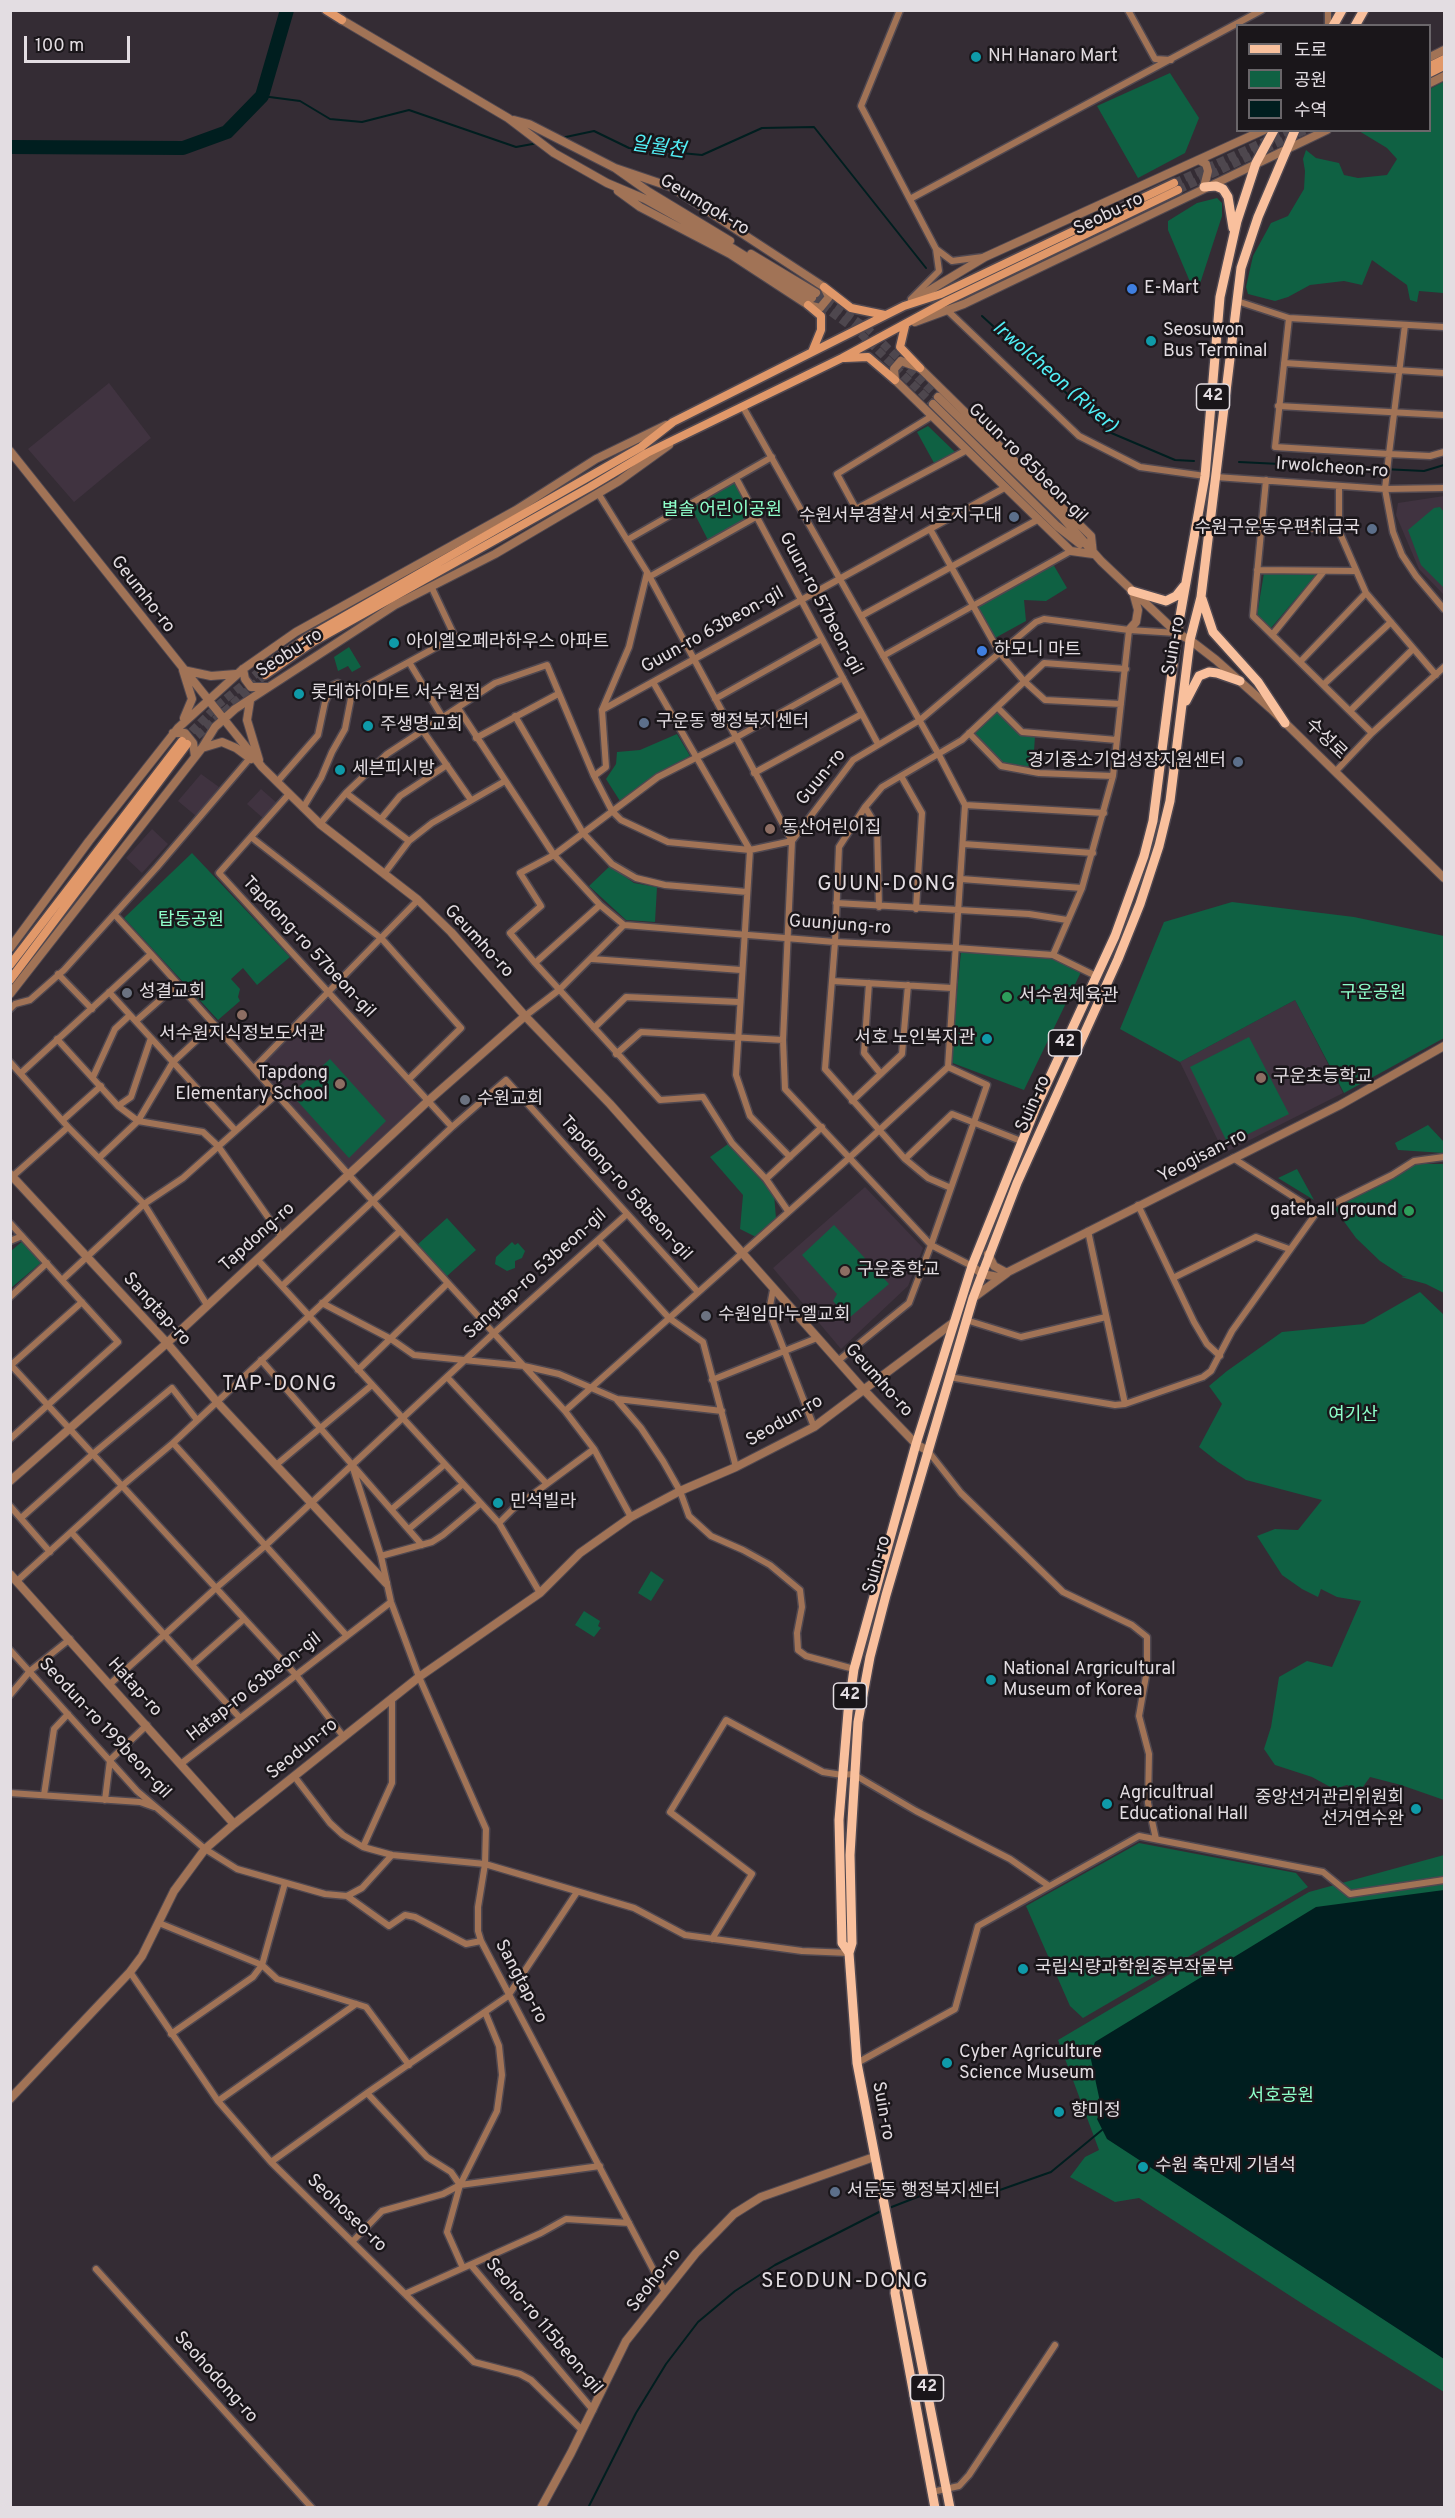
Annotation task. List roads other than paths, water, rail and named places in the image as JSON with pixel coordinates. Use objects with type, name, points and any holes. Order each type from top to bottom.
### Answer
[{"type":"main road","name":"Geumgok-ro","points":[[326,10],[342,20]]},
{"type":"main road","points":[[1334,24],[1342,10]]},
{"type":"main road","points":[[1356,24],[1364,10]]},
{"type":"main road","name":"Suin-ro","points":[[849,1953],[842,1943],[839,1820],[854,1669],[916,1444],[972,1266],[1021,1142],[1130,899],[1153,821],[1177,633],[1204,477],[1220,297],[1234,235],[1256,163],[1273,132]]},
{"type":"main road","name":"Suin-ro","points":[[935,2508],[895,2294],[897,2271],[892,2242],[856,2063],[849,1953],[852,1943],[850,1856],[853,1774],[858,1722],[870,1657],[949,1377],[981,1274],[1017,1183],[1140,904],[1170,801],[1190,640],[1202,597],[1241,268],[1258,217],[1294,132]]},
{"type":"main road","points":[[1204,188],[1216,186],[1223,189],[1228,197],[1234,235]]},
{"type":"main road","name":"Seobu-ro","points":[[1176,187],[947,301],[905,326],[842,358],[648,453],[263,672],[308,637],[641,447],[673,422],[904,306],[941,294],[1176,187]]},
{"type":"main road","points":[[824,287],[851,308],[885,315]]},
{"type":"main road","points":[[812,299],[821,316],[821,330],[812,352]]},
{"type":"main road","points":[[905,326],[900,347],[920,368]]},
{"type":"main road","points":[[842,358],[868,357],[895,380]]},
{"type":"main road","points":[[1132,591],[1166,600],[1176,597],[1186,585]]},
{"type":"main road","points":[[1202,597],[1213,632],[1258,682],[1285,723]]},
{"type":"main road","points":[[1181,712],[1198,676],[1209,672],[1240,681]]},
{"type":"main road","points":[[10,966],[185,743],[10,980]]},
{"type":"main road","name":"Suin-ro","points":[[897,2271],[907,2290],[950,2508]]},
{"type":"street","points":[[900,10],[861,106],[936,249],[939,271],[904,306]]},
{"type":"street","points":[[1128,10],[1155,59],[1172,60]]},
{"type":"street","points":[[1237,24],[1262,10]]},
{"type":"street","name":"Geumgok-ro","points":[[342,20],[508,118],[554,153],[607,183],[640,207],[812,299]]},
{"type":"street","points":[[910,199],[1236,24]]},
{"type":"street","name":"Geumgok-ro","points":[[508,118],[530,124],[615,168],[812,299]]},
{"type":"street","name":"Seobu-ro","points":[[904,306],[985,257],[1260,132]]},
{"type":"street","name":"Seobu-ro","points":[[905,326],[964,304],[1323,132]]},
{"type":"street","points":[[1199,160],[1206,164],[1208,171],[1204,188]]},
{"type":"street","points":[[615,168],[671,187],[824,287],[829,297],[820,308],[812,299]]},
{"type":"street","points":[[936,249],[952,261],[985,257]]},
{"type":"street","points":[[1237,301],[1289,318],[1444,327]]},
{"type":"street","points":[[947,310],[1079,436],[1140,467],[1204,477]]},
{"type":"street","points":[[1289,318],[1275,447],[1430,456],[1444,453]]},
{"type":"street","points":[[1405,325],[1384,489],[1402,555],[1416,576],[1444,609]]},
{"type":"street","points":[[883,656],[1071,551],[1094,554],[1091,536],[920,368],[902,361],[894,369],[895,380],[1071,551]]},
{"type":"street","points":[[1284,363],[1444,373]]},
{"type":"street","name":"Guun-ro 85beon-gil","points":[[935,401],[1057,526],[1094,554],[1177,633]]},
{"type":"street","points":[[1278,406],[1444,415]]},
{"type":"street","points":[[565,1411],[948,1067],[965,805],[920,720],[743,407]]},
{"type":"street","name":"Guun-ro 85beon-gil","points":[[932,416],[837,474],[856,509],[967,450]]},
{"type":"street","name":"Seobu-ro","points":[[10,948],[89,841],[176,730],[240,671],[296,632],[516,510],[596,459],[673,422]]},
{"type":"street","name":"Seobu-ro","points":[[10,994],[202,748],[215,727],[236,709],[395,605],[495,554],[598,493],[674,441]]},
{"type":"street","name":"Geumho-ro","points":[[10,451],[207,701],[262,767],[320,824],[418,900],[451,932],[525,1016],[610,1104],[863,1389],[916,1444],[928,1451]]},
{"type":"street","points":[[627,540],[772,457]]},
{"type":"street","name":"Irwolcheon-ro","points":[[1216,477],[1384,489],[1444,488]]},
{"type":"street","name":"Guun-ro 57beon-gil","points":[[735,478],[878,744]]},
{"type":"street","points":[[1266,480],[1253,616],[1372,733]]},
{"type":"street","points":[[1339,486],[1339,531],[1366,593],[1436,675]]},
{"type":"street","name":"Guun-ro 63beon-gil","points":[[602,710],[1006,487]]},
{"type":"street","points":[[598,493],[648,575],[792,841],[783,1040],[785,1089],[931,1245],[972,1266],[981,1274]]},
{"type":"street","points":[[594,776],[606,766],[602,710],[629,647],[648,575],[756,517]]},
{"type":"street","points":[[861,616],[1039,519]]},
{"type":"street","points":[[1262,524],[1339,531]]},
{"type":"street","points":[[930,529],[999,652],[1024,681],[1045,700],[1121,704]]},
{"type":"street","points":[[1257,570],[1356,572]]},
{"type":"street","points":[[1272,635],[1324,571]]},
{"type":"street","points":[[352,693],[455,637],[431,586]]},
{"type":"street","points":[[1053,955],[1082,888],[1113,776],[1129,630],[1136,621],[1138,610],[1132,591]]},
{"type":"street","points":[[1300,662],[1366,593]]},
{"type":"street","name":"Guun-ro","points":[[792,841],[852,760],[920,720],[1036,622],[1044,619],[1129,630],[1177,633]]},
{"type":"street","points":[[1323,685],[1390,622]]},
{"type":"street","name":"수성로","points":[[1177,633],[1190,640],[1240,681],[1336,771],[1444,878]]},
{"type":"street","points":[[715,699],[822,639]]},
{"type":"street","points":[[1350,711],[1413,649]]},
{"type":"street","points":[[409,662],[442,718]]},
{"type":"street","points":[[951,1188],[928,1178],[905,1159],[825,1069],[836,942],[839,847],[865,807],[882,787],[939,755],[969,733],[1044,663],[1126,669]]},
{"type":"street","points":[[320,824],[346,793],[387,754],[495,684],[547,665],[594,776],[612,811],[621,820],[668,842],[750,849],[792,841]]},
{"type":"street","points":[[1336,771],[1372,733],[1444,667]]},
{"type":"street","points":[[195,756],[193,742],[185,734],[176,730],[190,709],[192,699],[183,670],[211,676],[240,671],[251,687],[269,687]]},
{"type":"street","points":[[788,1211],[766,1179],[732,1143],[703,1097],[660,1100],[616,1054],[510,933],[541,906],[520,873],[554,855],[658,777],[737,737],[843,678]]},
{"type":"street","points":[[652,682],[750,849],[736,1038],[736,1075],[750,1116],[790,1157]]},
{"type":"street","points":[[277,782],[318,735],[326,702],[333,685],[338,683],[352,693]]},
{"type":"street","points":[[303,808],[321,778],[345,729],[352,693]]},
{"type":"street","points":[[476,738],[558,694]]},
{"type":"street","points":[[250,701],[247,720],[262,767]]},
{"type":"street","points":[[997,707],[1022,732],[1117,740]]},
{"type":"street","points":[[458,708],[554,855],[600,905],[624,925],[559,990],[525,1016]]},
{"type":"street","points":[[754,772],[862,714]]},
{"type":"street","points":[[515,716],[583,833],[612,864],[636,878],[665,885],[747,892]]},
{"type":"street","points":[[423,731],[471,800]]},
{"type":"street","points":[[969,733],[1001,766],[1039,773],[1113,776]]},
{"type":"street","points":[[202,748],[222,742],[237,748],[262,767]]},
{"type":"street","points":[[13,1006],[30,1000],[64,970],[115,915],[250,758]]},
{"type":"street","points":[[381,819],[400,796],[447,765]]},
{"type":"street","points":[[901,776],[922,813],[916,909]]},
{"type":"street","points":[[384,874],[409,841],[432,823],[505,781]]},
{"type":"street","points":[[346,793],[409,841]]},
{"type":"street","name":"Tapdong-ro 57beon-gil","points":[[289,794],[219,873],[428,1101]]},
{"type":"street","points":[[965,805],[1104,813]]},
{"type":"street","points":[[865,807],[877,827],[879,906]]},
{"type":"street","points":[[251,837],[382,939],[461,1028],[408,1079]]},
{"type":"street","points":[[963,844],[1093,853]]},
{"type":"street","points":[[961,879],[1082,888]]},
{"type":"street","points":[[254,1068],[418,900]]},
{"type":"street","points":[[836,903],[1029,914],[1067,920]]},
{"type":"street","points":[[535,963],[600,905]]},
{"type":"street","points":[[115,915],[372,1201],[565,1411],[594,1449],[631,1517]]},
{"type":"street","name":"Guunjung-ro","points":[[624,925],[836,942],[1053,955],[1096,976]]},
{"type":"street","points":[[21,1074],[151,954]]},
{"type":"street","points":[[592,959],[741,970]]},
{"type":"street","points":[[58,974],[92,1009]]},
{"type":"street","points":[[832,981],[952,988]]},
{"type":"street","points":[[870,983],[864,1053],[881,1074]]},
{"type":"street","points":[[136,1022],[178,984]]},
{"type":"street","points":[[852,1101],[902,1054],[908,985]]},
{"type":"street","points":[[109,992],[235,1130]]},
{"type":"street","points":[[594,1028],[626,997],[739,1002]]},
{"type":"street","points":[[93,1077],[115,1029],[130,1014]]},
{"type":"street","name":"Tapdong-ro","points":[[10,1481],[167,1343],[428,1101],[525,1016]]},
{"type":"street","points":[[99,1158],[138,1121],[173,1062],[214,1024]]},
{"type":"street","points":[[616,1054],[641,1032],[783,1040]]},
{"type":"street","points":[[118,1106],[131,1097],[152,1038]]},
{"type":"street","points":[[57,1039],[118,1106],[138,1121],[203,1132],[218,1146],[282,1237]]},
{"type":"street","name":"Yeogisan-ro","points":[[981,1274],[998,1277],[1007,1273],[1340,1105],[1444,1046]]},
{"type":"street","points":[[10,1062],[68,1127],[144,1204],[207,1305]]},
{"type":"street","points":[[839,1360],[909,1303],[931,1245],[987,1084],[948,1067]]},
{"type":"street","name":"Tapdong-ro 58beon-gil","points":[[282,1285],[506,1080],[698,1292]]},
{"type":"street","points":[[63,1120],[101,1086]]},
{"type":"street","points":[[62,1280],[144,1204],[183,1178],[277,1094]]},
{"type":"street","points":[[428,1101],[452,1127]]},
{"type":"street","points":[[905,1159],[952,1114],[1021,1142]]},
{"type":"street","name":"Sangtap-ro","points":[[68,1127],[11,1175],[167,1343],[217,1402],[386,1583],[419,1677],[486,1829],[485,1864],[478,1906],[478,1931],[481,1941],[665,2292]]},
{"type":"street","points":[[766,1179],[822,1127]]},
{"type":"street","points":[[949,1377],[1115,1405],[1125,1404],[1203,1377],[1211,1371],[1232,1331],[1317,1212],[1392,1175],[1414,1161],[1444,1157]]},
{"type":"street","points":[[1233,1158],[1317,1212]]},
{"type":"street","points":[[1138,1205],[1194,1322],[1208,1344],[1220,1356]]},
{"type":"street","name":"Sangtap-ro 53beon-gil","points":[[110,1684],[265,1546],[494,1333],[627,1214]]},
{"type":"street","points":[[10,1224],[118,1342],[10,1439]]},
{"type":"street","points":[[17,1581],[173,1443],[400,1231]]},
{"type":"street","points":[[1088,1231],[1125,1404]]},
{"type":"street","points":[[10,1241],[22,1236]]},
{"type":"street","points":[[1173,1278],[1256,1237],[1289,1249]]},
{"type":"street","points":[[598,1240],[669,1318],[703,1342],[736,1467]]},
{"type":"street","points":[[973,1299],[1007,1273],[994,1266],[988,1254]]},
{"type":"street","points":[[256,1259],[499,1523],[540,1593]]},
{"type":"street","points":[[10,1297],[47,1263]]},
{"type":"street","points":[[358,1370],[448,1282]]},
{"type":"street","points":[[773,1290],[769,1311],[814,1427]]},
{"type":"street","points":[[82,1302],[11,1365],[296,1675],[343,1737]]},
{"type":"street","name":"Sangtap-ro 53beon-gil","points":[[322,1303],[391,1339],[414,1354],[524,1366],[559,1374],[617,1399]]},
{"type":"street","points":[[966,1320],[1021,1337],[1106,1317]]},
{"type":"street","name":"Seodun-ro","points":[[10,2099],[130,1972],[142,1956],[174,1891],[205,1849],[234,1824],[419,1677],[540,1593],[580,1554],[631,1517],[814,1427],[954,1322]]},
{"type":"street","points":[[712,1380],[817,1338]]},
{"type":"street","points":[[261,1360],[410,1528],[422,1545]]},
{"type":"street","points":[[447,1377],[546,1483]]},
{"type":"street","points":[[276,1465],[372,1385]]},
{"type":"street","points":[[21,1518],[172,1388],[197,1420]]},
{"type":"street","points":[[617,1399],[722,1411]]},
{"type":"street","points":[[617,1399],[641,1428],[663,1461],[680,1491],[689,1516],[711,1536],[771,1565],[800,1590],[802,1607],[797,1634],[798,1650],[806,1656],[854,1669]]},
{"type":"street","points":[[173,1443],[347,1636],[391,1602]]},
{"type":"street","points":[[499,1523],[546,1483],[594,1449]]},
{"type":"street","points":[[928,1451],[962,1493],[1063,1592],[1132,1625],[1147,1637],[1147,1670],[1139,1716],[1149,1754],[1148,1803],[1156,1839]]},
{"type":"street","points":[[352,1465],[381,1556],[386,1583]]},
{"type":"street","points":[[392,1509],[444,1465]]},
{"type":"street","points":[[410,1528],[462,1484]]},
{"type":"street","points":[[381,1556],[422,1545],[440,1537],[480,1504]]},
{"type":"street","points":[[10,1506],[50,1552]]},
{"type":"street","points":[[72,1533],[240,1718]]},
{"type":"street","name":"Hatap-ro","points":[[10,1574],[182,1763],[234,1824]]},
{"type":"street","points":[[193,1664],[244,1618]]},
{"type":"street","name":"Hatap-ro 63beon-gil","points":[[182,1763],[347,1636]]},
{"type":"street","points":[[10,1695],[30,1671],[70,1639]]},
{"type":"street","name":"Seodun-ro 199beon-gil","points":[[10,1650],[157,1809],[205,1849],[237,1869],[325,1894],[347,1896]]},
{"type":"street","points":[[363,1847],[392,1783],[392,1698]]},
{"type":"street","points":[[44,1795],[54,1729],[68,1714]]},
{"type":"street","points":[[712,1939],[752,1874],[670,1812],[726,1720],[823,1772],[853,1774],[916,1811],[1010,1859],[1049,1886]]},
{"type":"street","points":[[105,1800],[110,1760],[147,1725]]},
{"type":"street","points":[[294,1776],[330,1823],[343,1835],[363,1847],[392,1855],[485,1864],[634,1908],[685,1935],[802,1951],[849,1953]]},
{"type":"street","points":[[10,1792],[140,1802],[157,1809]]},
{"type":"street","points":[[856,2063],[955,2009],[978,1926],[1139,1836],[1323,1872],[1350,1894],[1444,1880]]},
{"type":"street","points":[[392,1855],[362,1888],[347,1896],[389,1926],[405,1915],[415,1917],[466,1944],[481,1941]]},
{"type":"street","points":[[171,2034],[253,1977],[262,1965],[285,1883]]},
{"type":"street","points":[[272,2162],[508,1995],[577,1892]]},
{"type":"street","points":[[159,1923],[262,1965],[277,1979],[366,2007],[409,2065]]},
{"type":"street","name":"Seohoseo-ro","points":[[130,1972],[218,2101],[272,2162],[474,2362],[520,2374],[531,2380],[582,2430]]},
{"type":"street","points":[[218,2101],[356,2004]]},
{"type":"street","points":[[462,2268],[447,2232],[460,2185],[497,2111],[502,2075],[500,2046],[485,2012]]},
{"type":"street","points":[[367,2093],[427,2157],[451,2172],[460,2185]]},
{"type":"street","name":"Seoho-ro","points":[[540,2508],[593,2410],[626,2341],[696,2253],[734,2214],[761,2197],[874,2157]]},
{"type":"street","points":[[353,2241],[382,2211],[443,2194],[460,2185],[600,2166]]},
{"type":"street","points":[[405,2294],[541,2233],[566,2219],[629,2223]]},
{"type":"street","name":"Seoho-ro 115beon-gil","points":[[471,2265],[593,2410]]},
{"type":"street","name":"Seohodong-ro","points":[[96,2270],[312,2508]]},
{"type":"street","points":[[932,2492],[959,2486],[969,2475],[1055,2345]]},
{"type":"water","name":"서호공원","points":[[1444,1890],[1444,2359],[1107,2139],[1097,2119],[1102,2111],[1090,2055],[1095,2042],[1316,1907]]},
{"type":"waterway","points":[[10,147],[183,148],[227,132],[262,96],[287,10]]},
{"type":"waterway","name":"일월천","points":[[262,96],[300,101],[330,119],[362,122],[409,110],[516,147],[538,143]]},
{"type":"waterway","name":"일월천","points":[[561,138],[594,131],[629,148],[702,155],[762,128],[814,127],[926,268]]},
{"type":"waterway","name":"Irwolcheon (River)","points":[[982,316],[1109,432],[1175,460],[1194,461]]},
{"type":"waterway","name":"Irwolcheon (River)","points":[[1239,462],[1424,471],[1444,465]]},
{"type":"waterway","points":[[889,2208],[933,2191],[997,2191],[1051,2172],[1102,2130]]},
{"type":"waterway","points":[[588,2508],[636,2413],[666,2364],[698,2322],[735,2291],[775,2265],[881,2211]]},
{"type":"tunnel","points":[[1174,183],[1285,132]]},
{"type":"tunnel","points":[[1178,190],[1302,132]]},
{"type":"tunnel","points":[[816,293],[868,329],[938,397]]},
{"type":"tunnel","points":[[812,298],[861,334],[933,404]]},
{"type":"tunnel","points":[[183,740],[218,705],[261,670]]},
{"type":"tunnel","points":[[188,744],[265,675]]},
{"type":"place","name":"NH Hanaro Mart","points":[[976,57]]},
{"type":"place","name":"E-Mart","points":[[1132,289]]},
{"type":"place","name":"Seosuwon Bus Terminal","points":[[1151,341]]},
{"type":"place","name":"수원서부경찰서 서호지구대","points":[[1014,517]]},
{"type":"place","name":"수원구운동우편취급국","points":[[1372,529]]},
{"type":"place","name":"아이엘오페라하우스 아파트","points":[[394,643]]},
{"type":"place","name":"하모니 마트","points":[[982,651]]},
{"type":"place","name":"롯데하이마트 서수원점","points":[[299,694]]},
{"type":"place","name":"구운동 행정복지센터","points":[[644,723]]},
{"type":"place","name":"주생명교회","points":[[368,726]]},
{"type":"place","name":"경기중소기업성장지원센터","points":[[1238,762]]},
{"type":"place","name":"세븐피시방","points":[[340,770]]},
{"type":"place","name":"동산어린이집","points":[[770,829]]},
{"type":"place","name":"성결교회","points":[[127,993]]},
{"type":"place","name":"서수원체육관","points":[[1007,997]]},
{"type":"place","name":"서수원지식정보도서관","points":[[242,1015]]},
{"type":"place","name":"서호 노인복지관","points":[[987,1039]]},
{"type":"place","name":"구운초등학교","points":[[1261,1078]]},
{"type":"place","name":"Tapdong Elementary School","points":[[340,1084]]},
{"type":"place","name":"수원교회","points":[[465,1100]]},
{"type":"place","name":"gateball ground","points":[[1409,1211]]},
{"type":"place","name":"구운중학교","points":[[845,1271]]},
{"type":"place","name":"수원임마누엘교회","points":[[706,1316]]},
{"type":"place","name":"민석빌라","points":[[498,1503]]},
{"type":"place","name":"National Argricultural Museum of Korea","points":[[991,1680]]},
{"type":"place","name":"Agricultrual Educational Hall","points":[[1107,1804]]},
{"type":"place","name":"중앙선거관리위원회 선거연수완","points":[[1416,1809]]},
{"type":"place","name":"국립식량과학원중부작물부","points":[[1023,1969]]},
{"type":"place","name":"Cyber Agriculture Science Museum","points":[[947,2063]]},
{"type":"place","name":"향미정","points":[[1059,2112]]},
{"type":"place","name":"수원 축만제 기념석","points":[[1143,2167]]},
{"type":"place","name":"서둔동 행정복지센터","points":[[835,2192]]},
{"type":"district","name":"GUUN-DONG","points":[[887,886]]},
{"type":"district","name":"TAP-DONG","points":[[280,1386]]},
{"type":"district","name":"SEODUN-DONG","points":[[845,2283]]},
{"type":"park label","name":"별솔 어린이공원","points":[[722,511]]},
{"type":"park label","name":"탑동공원","points":[[191,921]]},
{"type":"park label","name":"구운공원","points":[[1373,994]]},
{"type":"park label","name":"여기산","points":[[1353,1416]]}]
